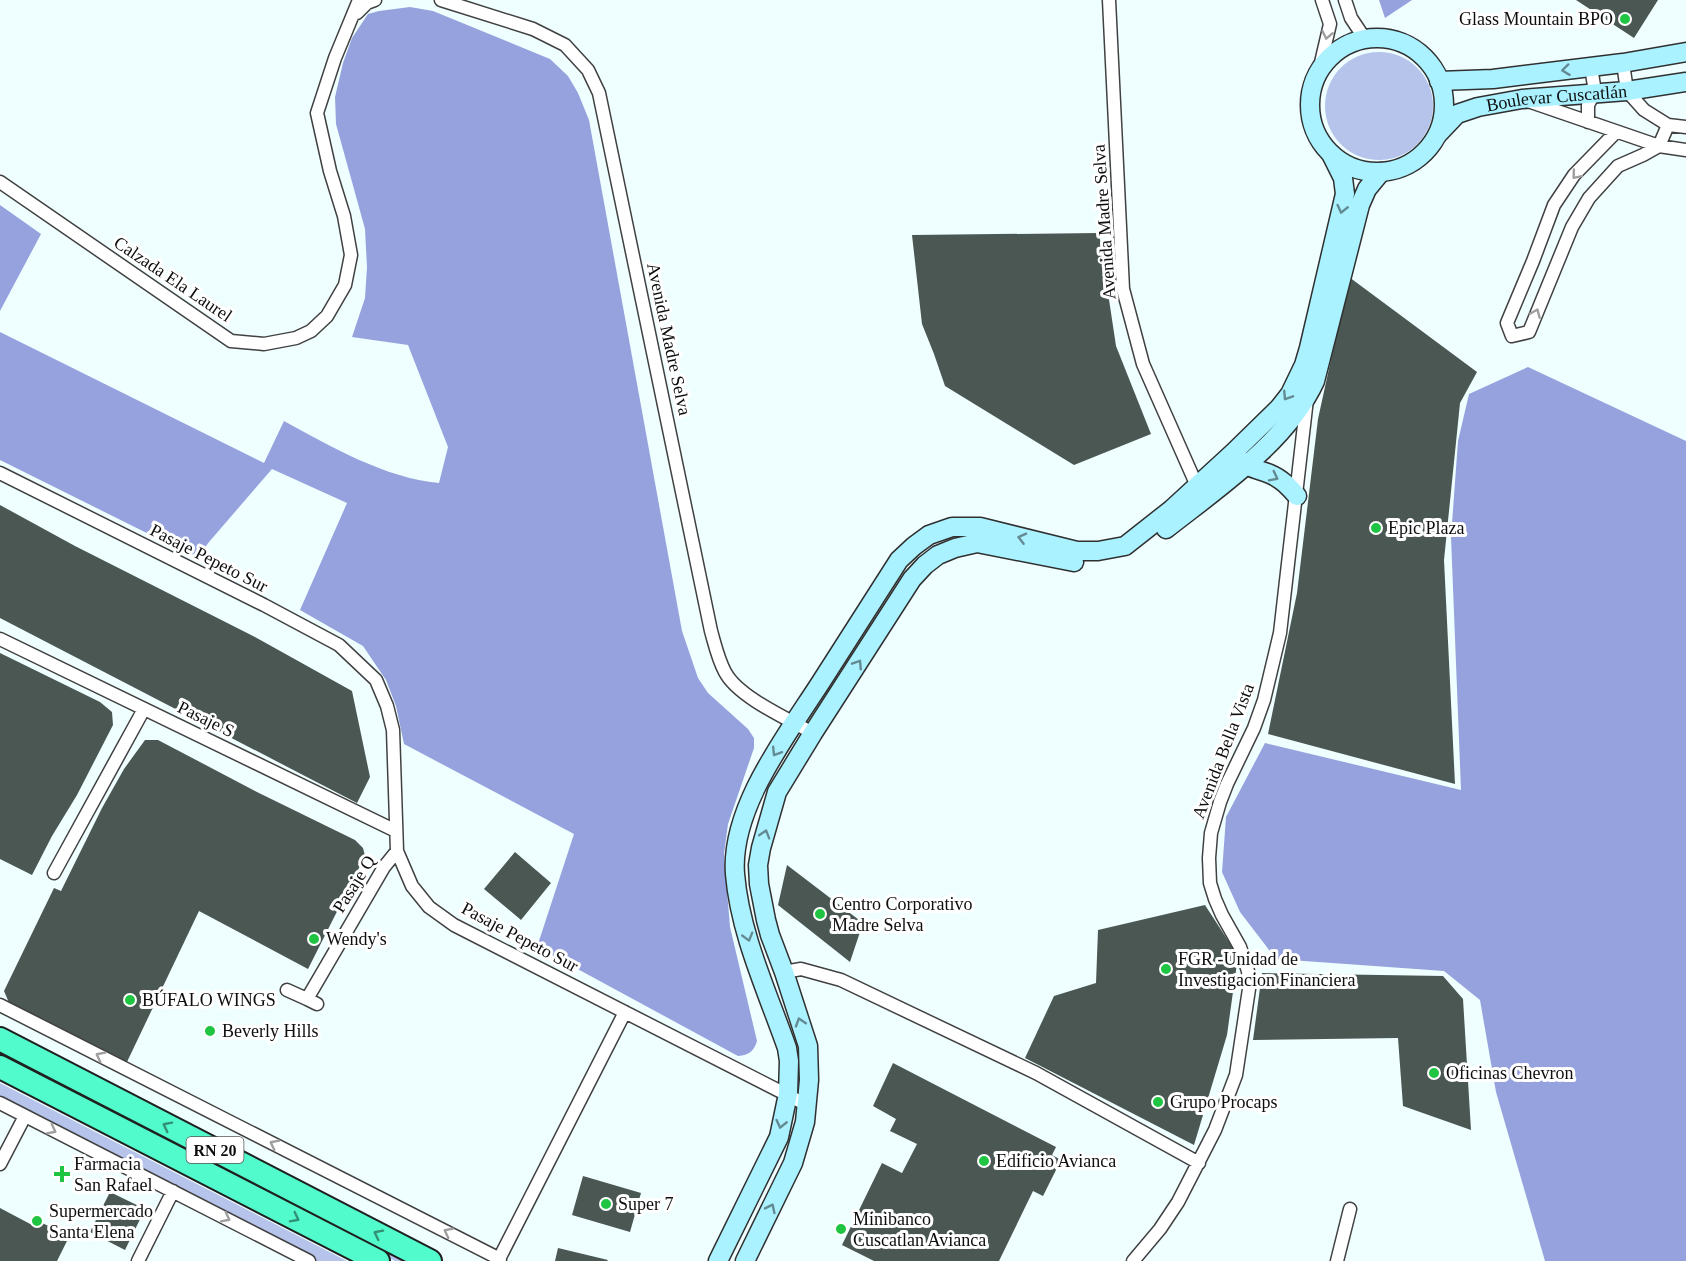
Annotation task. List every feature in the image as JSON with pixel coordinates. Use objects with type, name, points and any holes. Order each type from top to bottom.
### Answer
[{"type":"highway","name":"RN 20","points":[[0,1040],[430,1261]]},
{"type":"highway","name":"RN 20","points":[[0,1067],[378,1261]]},
{"type":"street","name":"Calzada Ela Laurel","points":[[0,182],[231,341],[264,344],[296,338],[311,331],[327,316],[345,285],[351,255],[344,216],[330,171],[317,113],[335,58],[359,0]]},
{"type":"street","points":[[350,19],[367,3],[375,0]]},
{"type":"street","name":"Avenida Madre Selva","points":[[441,0],[533,28],[565,45],[588,70],[599,93],[711,632],[725,673],[736,687],[813,733]]},
{"type":"street","name":"Avenida Madre Selva","points":[[1109,0],[1123,289],[1143,364],[1202,492]]},
{"type":"street","points":[[1240,459],[1293,388],[1306,357],[1345,194],[1343,178],[1331,154],[1317,135],[1310,112],[1311,90],[1319,71],[1330,24],[1322,0]]},
{"type":"street","points":[[1345,0],[1352,18],[1365,39]]},
{"type":"street","points":[[1319,71],[1326,61],[1345,46],[1365,39],[1383,39],[1401,43],[1417,52],[1430,65],[1442,90],[1444,108],[1437,135],[1425,152],[1408,165],[1395,170],[1367,172],[1342,163],[1331,154]]},
{"type":"street","name":"Boulevar Cuscatlán","points":[[1439,81],[1493,79],[1623,63],[1686,52]]},
{"type":"street","points":[[1623,63],[1627,91],[1644,110],[1668,124],[1686,127]]},
{"type":"street","points":[[1588,122],[1588,105],[1595,92],[1591,67]]},
{"type":"street","name":"Boulevar Cuscatlán","points":[[1437,135],[1457,114],[1478,107],[1522,99],[1627,91],[1686,82]]},
{"type":"street","points":[[1522,99],[1659,146],[1686,150]]},
{"type":"street","points":[[1616,132],[1574,176],[1554,205],[1507,322],[1512,336],[1529,332],[1572,227],[1589,198],[1618,166],[1659,146],[1668,124]]},
{"type":"street","points":[[745,1261],[793,1163],[806,1122],[809,1080],[808,1046],[770,935],[759,884],[758,865],[761,848],[777,792],[912,579],[938,555],[977,543],[1078,563],[1125,558],[1137,552],[1240,459],[1291,421],[1307,398],[1315,381],[1360,205],[1367,189],[1381,172]]},
{"type":"street","name":"Avenida Bella Vista","points":[[1133,1261],[1178,1203],[1215,1130],[1236,1075],[1250,989],[1248,971],[1240,947],[1222,915],[1210,883],[1209,858],[1212,833],[1220,802],[1254,728],[1264,700],[1280,633],[1307,398]]},
{"type":"street","points":[[1240,459],[1272,474],[1285,483],[1297,496]]},
{"type":"street","name":"Pasaje Pepeto Sur","points":[[0,473],[339,645],[376,680],[387,706],[393,730],[397,851],[412,886],[429,907],[454,925],[807,1105]]},
{"type":"street","points":[[718,1261],[779,1137],[788,1094],[787,1047],[754,958],[739,902],[735,872],[738,836],[747,805],[769,764],[899,560],[929,535],[952,527],[980,527],[1077,551],[1098,551],[1125,546],[1172,509],[1202,492]]},
{"type":"street","name":"Pasaje S","points":[[0,639],[396,831]]},
{"type":"street","points":[[54,873],[144,709]]},
{"type":"street","name":"Pasaje Q","points":[[287,990],[312,1001],[384,867],[397,851]]},
{"type":"street","points":[[783,972],[801,969],[841,980],[1036,1073],[1199,1163]]},
{"type":"street","points":[[0,1005],[499,1260],[625,1012]]},
{"type":"street","points":[[0,1103],[309,1261]]},
{"type":"street","points":[[0,1164],[25,1116]]},
{"type":"street","points":[[138,1261],[173,1191]]},
{"type":"street","points":[[1337,1261],[1350,1209]]},
{"type":"shaded area","points":[[1379,0],[1412,0],[1385,18]]},
{"type":"shaded area","points":[[410,7],[433,11],[550,59],[568,76],[589,120],[682,631],[698,678],[708,693],[748,729],[754,738],[754,748],[728,824],[724,854],[730,927],[757,1041],[753,1050],[745,1055],[738,1056],[537,947],[574,834],[404,744],[396,706],[386,680],[363,646],[300,610],[347,503],[272,469],[197,558],[0,460],[0,332],[264,463],[284,421],[340,451],[379,468],[419,480],[439,483],[448,447],[408,345],[352,337],[365,298],[367,267],[365,229],[336,124],[335,97],[352,38],[368,14]]},
{"type":"shaded area","points":[[1379,52],[1389,53],[1409,61],[1417,68],[1424,76],[1432,96],[1432,116],[1424,136],[1417,144],[1409,151],[1389,159],[1379,160],[1369,159],[1349,151],[1341,144],[1334,136],[1326,116],[1325,106],[1326,96],[1334,76],[1341,68],[1349,61],[1369,53]]},
{"type":"shaded area","points":[[0,205],[41,234],[0,311]]},
{"type":"shaded area","points":[[1528,367],[1686,441],[1686,1261],[1545,1261],[1496,1092],[1480,1000],[1444,971],[1276,959],[1240,912],[1222,872],[1226,817],[1265,743],[1461,790],[1451,537],[1458,441],[1469,394]]},
{"type":"shaded area","points":[[0,1048],[413,1261],[395,1261],[0,1056]]},
{"type":"shaded area","points":[[0,1083],[347,1261],[316,1261],[0,1099]]},
{"type":"building","name":"Glass Mountain BPO","points":[[1576,0],[1658,0],[1634,38]]},
{"type":"building","points":[[1099,233],[1116,346],[1151,434],[1074,465],[945,386],[922,324],[912,235]]},
{"type":"building","name":"Epic Plaza","points":[[1349,277],[1477,372],[1460,403],[1444,560],[1455,784],[1268,734],[1297,593],[1318,419]]},
{"type":"building","points":[[0,505],[75,546],[255,637],[352,691],[370,777],[357,803],[0,618]]},
{"type":"building","points":[[0,653],[100,702],[112,712],[113,725],[32,875],[0,859]]},
{"type":"building","points":[[145,740],[158,740],[355,840],[363,848],[365,856],[308,969],[199,911],[126,1064],[10,1005],[4,991],[54,888],[61,891],[102,808],[124,769]]},
{"type":"building","points":[[515,852],[551,883],[521,920],[484,889]]},
{"type":"building","name":"Centro Corporativo Madre Selva","points":[[787,865],[863,923],[850,962],[778,905]]},
{"type":"building","points":[[1205,905],[1238,956],[1227,1035],[1194,1145],[1025,1058],[1054,996],[1096,983],[1098,930]]},
{"type":"building","name":"Oficinas Chevron","points":[[1262,973],[1443,976],[1463,999],[1471,1130],[1403,1106],[1398,1038],[1253,1040]]},
{"type":"building","name":"Edificio Avianca","points":[[893,1063],[1056,1147],[1052,1155],[1061,1160],[1043,1196],[1033,1191],[999,1261],[874,1261],[842,1245],[882,1163],[902,1173],[917,1144],[890,1131],[896,1119],[873,1106]]},
{"type":"building","name":"Super 7","points":[[583,1176],[641,1193],[630,1232],[572,1215]]},
{"type":"building","points":[[110,1192],[145,1209],[125,1250],[90,1232]]},
{"type":"building","points":[[0,1208],[34,1226],[37,1221],[70,1235],[57,1261],[0,1261]]},
{"type":"building","points":[[558,1248],[608,1260],[555,1261]]},
{"type":"place","name":"Glass Mountain BPO","points":[[1625,19]]},
{"type":"place","name":"Epic Plaza","points":[[1376,528]]},
{"type":"place","name":"Centro Corporativo Madre Selva","points":[[820,914]]},
{"type":"place","name":"Wendy's","points":[[314,939]]},
{"type":"place","name":"FGR -Unidad de Investigacion Financiera","points":[[1166,969]]},
{"type":"place","name":"BÚFALO WINGS","points":[[130,1000]]},
{"type":"place","name":"Beverly Hills","points":[[210,1031]]},
{"type":"place","name":"Oficinas Chevron","points":[[1434,1073]]},
{"type":"place","name":"Grupo Procaps","points":[[1158,1102]]},
{"type":"place","name":"Edificio Avianca","points":[[984,1161]]},
{"type":"place","name":"Farmacia San Rafael","points":[[62,1174]]},
{"type":"place","name":"Super 7","points":[[606,1204]]},
{"type":"place","name":"Supermercado Santa Elena","points":[[37,1221]]},
{"type":"place","name":"Minibanco Cuscatlan Avianca","points":[[841,1229]]}]
